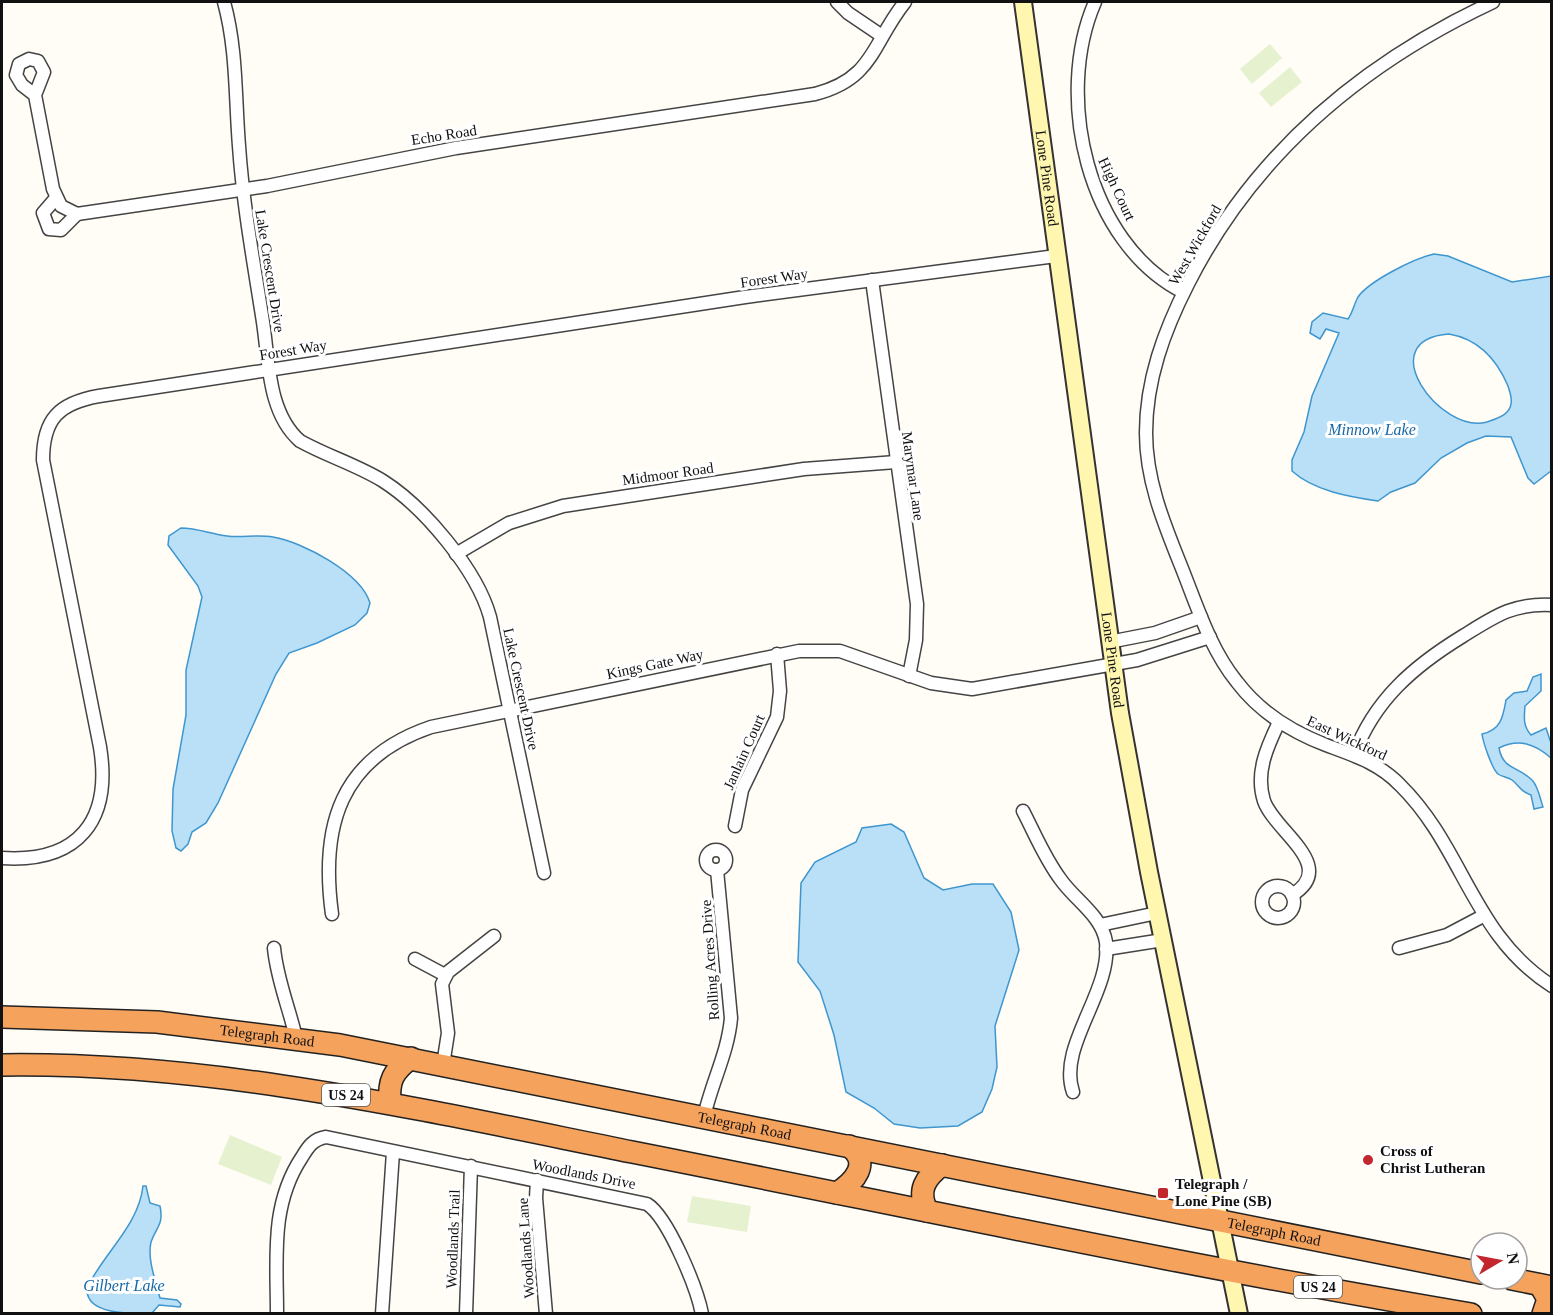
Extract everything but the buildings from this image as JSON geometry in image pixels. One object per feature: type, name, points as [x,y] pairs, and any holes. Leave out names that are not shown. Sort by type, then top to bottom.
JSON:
[{"type":"highway","name":"Telegraph Road","points":[[2,1017],[157,1022],[296,1038],[411,1058],[1469,1271]]},
{"type":"highway","points":[[390,1103],[390,1080],[396,1069],[411,1058]]},
{"type":"highway","name":"US 24","points":[[2,1065],[96,1067],[193,1074],[292,1086],[390,1103],[1230,1271],[1471,1314]]},
{"type":"highway","points":[[837,1193],[853,1181],[860,1170],[858,1155],[849,1146]]},
{"type":"highway","points":[[927,1211],[921,1199],[922,1188],[931,1174],[942,1165]]},
{"type":"highway","points":[[1529,1282],[1546,1286],[1548,1306],[1543,1314]]},
{"type":"street","name":"Lake Crescent Drive","points":[[224,2],[235,58],[243,189],[278,409],[291,433],[310,446],[386,483],[424,517],[456,554],[478,587],[487,606],[544,873]]},
{"type":"street","points":[[837,2],[854,18],[882,36]]},
{"type":"street","name":"Echo Road","points":[[77,214],[243,189],[456,148],[815,94],[844,84],[857,75],[905,2]]},
{"type":"street","name":"Lone Pine Road","points":[[1023,2],[1112,663],[1157,914],[1239,1314]]},
{"type":"street","name":"High Court","points":[[1095,2],[1082,43],[1078,78],[1079,120],[1085,157],[1100,195],[1122,236],[1151,269],[1184,292]]},
{"type":"street","name":"West Wickford","points":[[1201,617],[1154,495],[1147,445],[1147,412],[1155,363],[1184,292],[1211,241],[1240,198],[1299,131],[1369,72],[1430,35],[1493,2]]},
{"type":"street","points":[[35,95],[56,198],[66,210],[77,214],[61,230],[49,229],[43,213],[56,198]]},
{"type":"street","name":"Forest Way","points":[[2,858],[40,857],[56,852],[74,841],[92,821],[101,802],[104,784],[100,747],[45,472],[43,448],[49,425],[65,407],[89,397],[581,321],[1056,256]]},
{"type":"street","name":"Marymar Lane","points":[[872,280],[917,604],[916,640],[909,676]]},
{"type":"street","name":"Midmoor Road","points":[[456,554],[520,518],[563,506],[804,469],[896,462]]},
{"type":"street","points":[[1354,755],[1377,709],[1394,688],[1421,664],[1504,611],[1527,605],[1551,605]]},
{"type":"street","points":[[1109,642],[1139,637],[1201,617]]},
{"type":"street","name":"East Wickford","points":[[1201,617],[1222,662],[1238,684],[1279,722],[1323,744],[1354,755],[1387,773],[1413,798],[1437,831],[1483,916],[1513,954],[1551,986]]},
{"type":"street","points":[[1180,625],[1188,645]]},
{"type":"street","points":[[1112,663],[1160,655],[1210,637]]},
{"type":"street","name":"Kings Gate Way","points":[[332,914],[327,861],[330,836],[342,802],[362,772],[389,747],[411,734],[432,727],[777,654],[828,649],[854,654],[909,676],[944,686],[981,688],[1112,663]]},
{"type":"street","name":"Janlain Court","points":[[735,826],[742,790],[777,717],[780,691],[777,654]]},
{"type":"street","points":[[1279,722],[1264,754],[1261,779],[1269,812],[1284,833],[1305,852],[1308,861],[1306,879],[1292,895]]},
{"type":"street","points":[[1023,811],[1060,880],[1100,925],[1106,950],[1095,1000],[1073,1055],[1069,1072],[1073,1092]]},
{"type":"street","name":"Rolling Acres Drive","points":[[704,1117],[710,1090],[725,1048],[731,1018],[717,870]]},
{"type":"street","points":[[1100,925],[1157,914]]},
{"type":"street","points":[[1399,948],[1447,935],[1483,916]]},
{"type":"street","points":[[443,1065],[448,1033],[442,990],[445,975],[494,936]]},
{"type":"street","points":[[1106,950],[1163,940]]},
{"type":"street","points":[[274,948],[277,978],[288,1005],[296,1038]]},
{"type":"street","points":[[415,959],[445,975]]},
{"type":"street","name":"Woodlands Drive","points":[[277,1314],[281,1200],[288,1180],[308,1147],[319,1138],[326,1137],[639,1200],[653,1208],[660,1217],[691,1279],[702,1314]]},
{"type":"street","points":[[382,1314],[393,1152]]},
{"type":"street","name":"Woodlands Trail","points":[[466,1314],[471,1166]]},
{"type":"street","name":"Woodlands Lane","points":[[537,1180],[546,1314]]},
{"type":"green space","points":[[1270,44],[1282,58],[1252,84],[1240,69]]},
{"type":"green space","points":[[1290,67],[1302,82],[1271,107],[1259,93]]},
{"type":"green space","points":[[230,1135],[282,1157],[271,1185],[218,1164]]},
{"type":"green space","points":[[692,1196],[751,1206],[747,1232],[687,1222]]},
{"type":"water","name":"Minnow Lake","points":[[1434,254],[1448,256],[1512,282],[1551,276],[1551,471],[1534,484],[1528,478],[1511,437],[1486,436],[1467,443],[1441,458],[1415,483],[1391,492],[1378,501],[1344,495],[1311,484],[1292,471],[1292,460],[1304,432],[1312,396],[1339,333],[1326,329],[1320,339],[1310,333],[1312,322],[1323,313],[1348,319],[1358,297],[1372,284],[1393,271]],"holes":[[[1449,334],[1485,352],[1503,377],[1509,389],[1511,403],[1509,409],[1500,417],[1487,422],[1469,422],[1451,415],[1434,401],[1421,385],[1414,368],[1415,352],[1426,340]]]},
{"type":"water","points":[[181,528],[227,536],[273,537],[300,545],[343,570],[364,592],[370,603],[367,613],[355,625],[289,653],[276,674],[218,803],[206,823],[192,832],[188,844],[181,851],[176,848],[172,831],[173,789],[186,715],[186,670],[202,597],[198,586],[168,545],[169,536]]},
{"type":"water","points":[[1541,674],[1541,691],[1525,706],[1525,722],[1531,735],[1546,728],[1551,743],[1551,758],[1539,749],[1526,744],[1513,743],[1499,748],[1508,764],[1527,776],[1536,785],[1543,807],[1534,809],[1531,795],[1496,771],[1488,755],[1482,734],[1493,729],[1500,722],[1506,700],[1514,693],[1527,691],[1533,677]]},
{"type":"water","points":[[891,824],[904,832],[924,878],[943,890],[972,884],[993,884],[1011,912],[1019,950],[995,1026],[997,1067],[992,1089],[982,1112],[958,1126],[920,1128],[894,1124],[874,1108],[846,1092],[834,1035],[820,991],[798,962],[801,883],[815,862],[856,842],[862,828]]},
{"type":"water","name":"Gilbert Lake","points":[[143,1186],[146,1186],[150,1203],[160,1206],[161,1212],[160,1222],[150,1249],[152,1270],[160,1298],[177,1300],[181,1304],[180,1307],[159,1305],[152,1313],[111,1311],[93,1303],[88,1297],[87,1288],[135,1214]]},
{"type":"place","name":"Cross of Christ Lutheran","points":[[1368,1160]]},
{"type":"place","name":"Telegraph / Lone Pine (SB)","points":[[1163,1193]]}]
